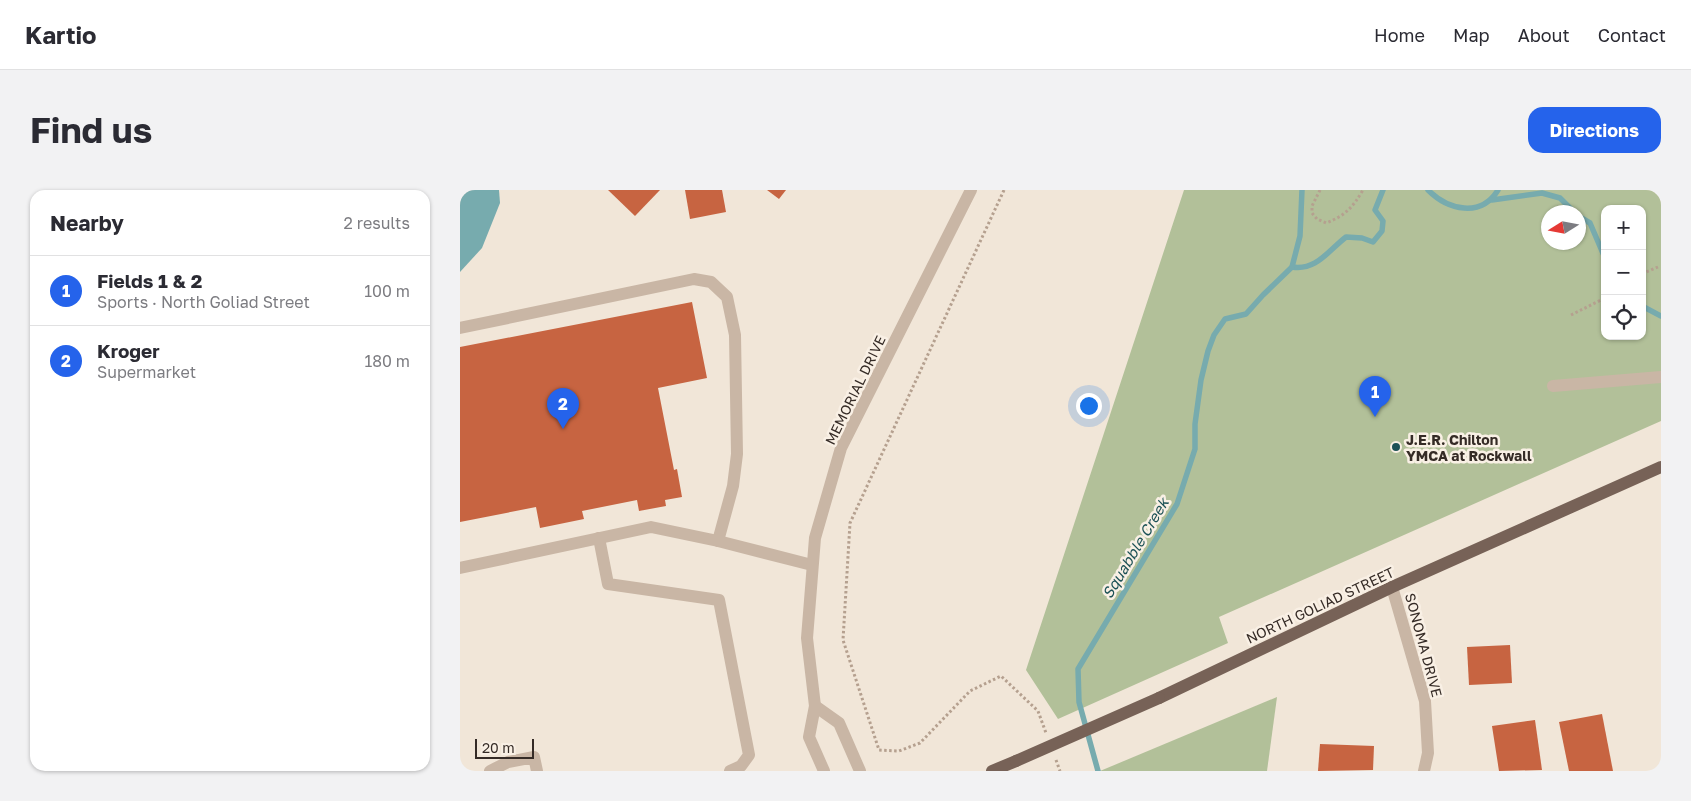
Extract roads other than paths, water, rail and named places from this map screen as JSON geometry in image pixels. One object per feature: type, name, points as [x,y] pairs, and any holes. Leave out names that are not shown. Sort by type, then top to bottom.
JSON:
[{"type":"main road","name":"NORTH GOLIAD STREET","points":[[992,771],[1159,698],[1392,587],[1661,467]]},
{"type":"street","name":"MEMORIAL DRIVE","points":[[824,771],[809,736],[816,706],[807,638],[814,538],[842,448],[970,190]]},
{"type":"street","points":[[460,328],[694,279],[711,282],[727,297],[735,335],[737,454],[733,486],[718,541]]},
{"type":"street","points":[[1554,386],[1661,377]]},
{"type":"street","points":[[460,568],[651,527],[718,541],[812,566]]},
{"type":"street","points":[[599,538],[608,584],[719,600],[748,755],[741,766],[730,771]]},
{"type":"street","name":"SONOMA DRIVE","points":[[1392,587],[1425,701],[1428,753],[1424,771]]},
{"type":"street","points":[[816,706],[838,723],[860,771]]},
{"type":"street","points":[[490,771],[508,762],[534,757],[537,771]]},
{"type":"water","points":[[460,190],[499,190],[500,203],[482,248],[460,272]]},
{"type":"waterway","name":"Squabble Creek","points":[[1098,771],[1079,702],[1078,669],[1177,504],[1195,449],[1195,424],[1201,380],[1214,335],[1225,319],[1246,314],[1292,267],[1300,236],[1302,190]]},
{"type":"waterway","points":[[1292,267],[1308,266],[1315,263],[1346,237],[1362,238],[1373,242],[1382,231],[1383,221],[1375,210],[1383,190]]},
{"type":"waterway","points":[[1428,190],[1445,202],[1464,208],[1474,208],[1483,205],[1498,190]]},
{"type":"waterway","points":[[1492,200],[1542,193],[1560,198],[1567,205]]},
{"type":"waterway","points":[[1586,221],[1590,223],[1602,250]]},
{"type":"waterway","points":[[1646,308],[1661,316]]},
{"type":"place","name":"Fields 1 & 2","points":[[1375,417]]},
{"type":"place","name":"Kroger","points":[[563,429]]},
{"type":"place","name":"J.E.R. Chilton YMCA at Rockwall","points":[[1396,447]]}]
